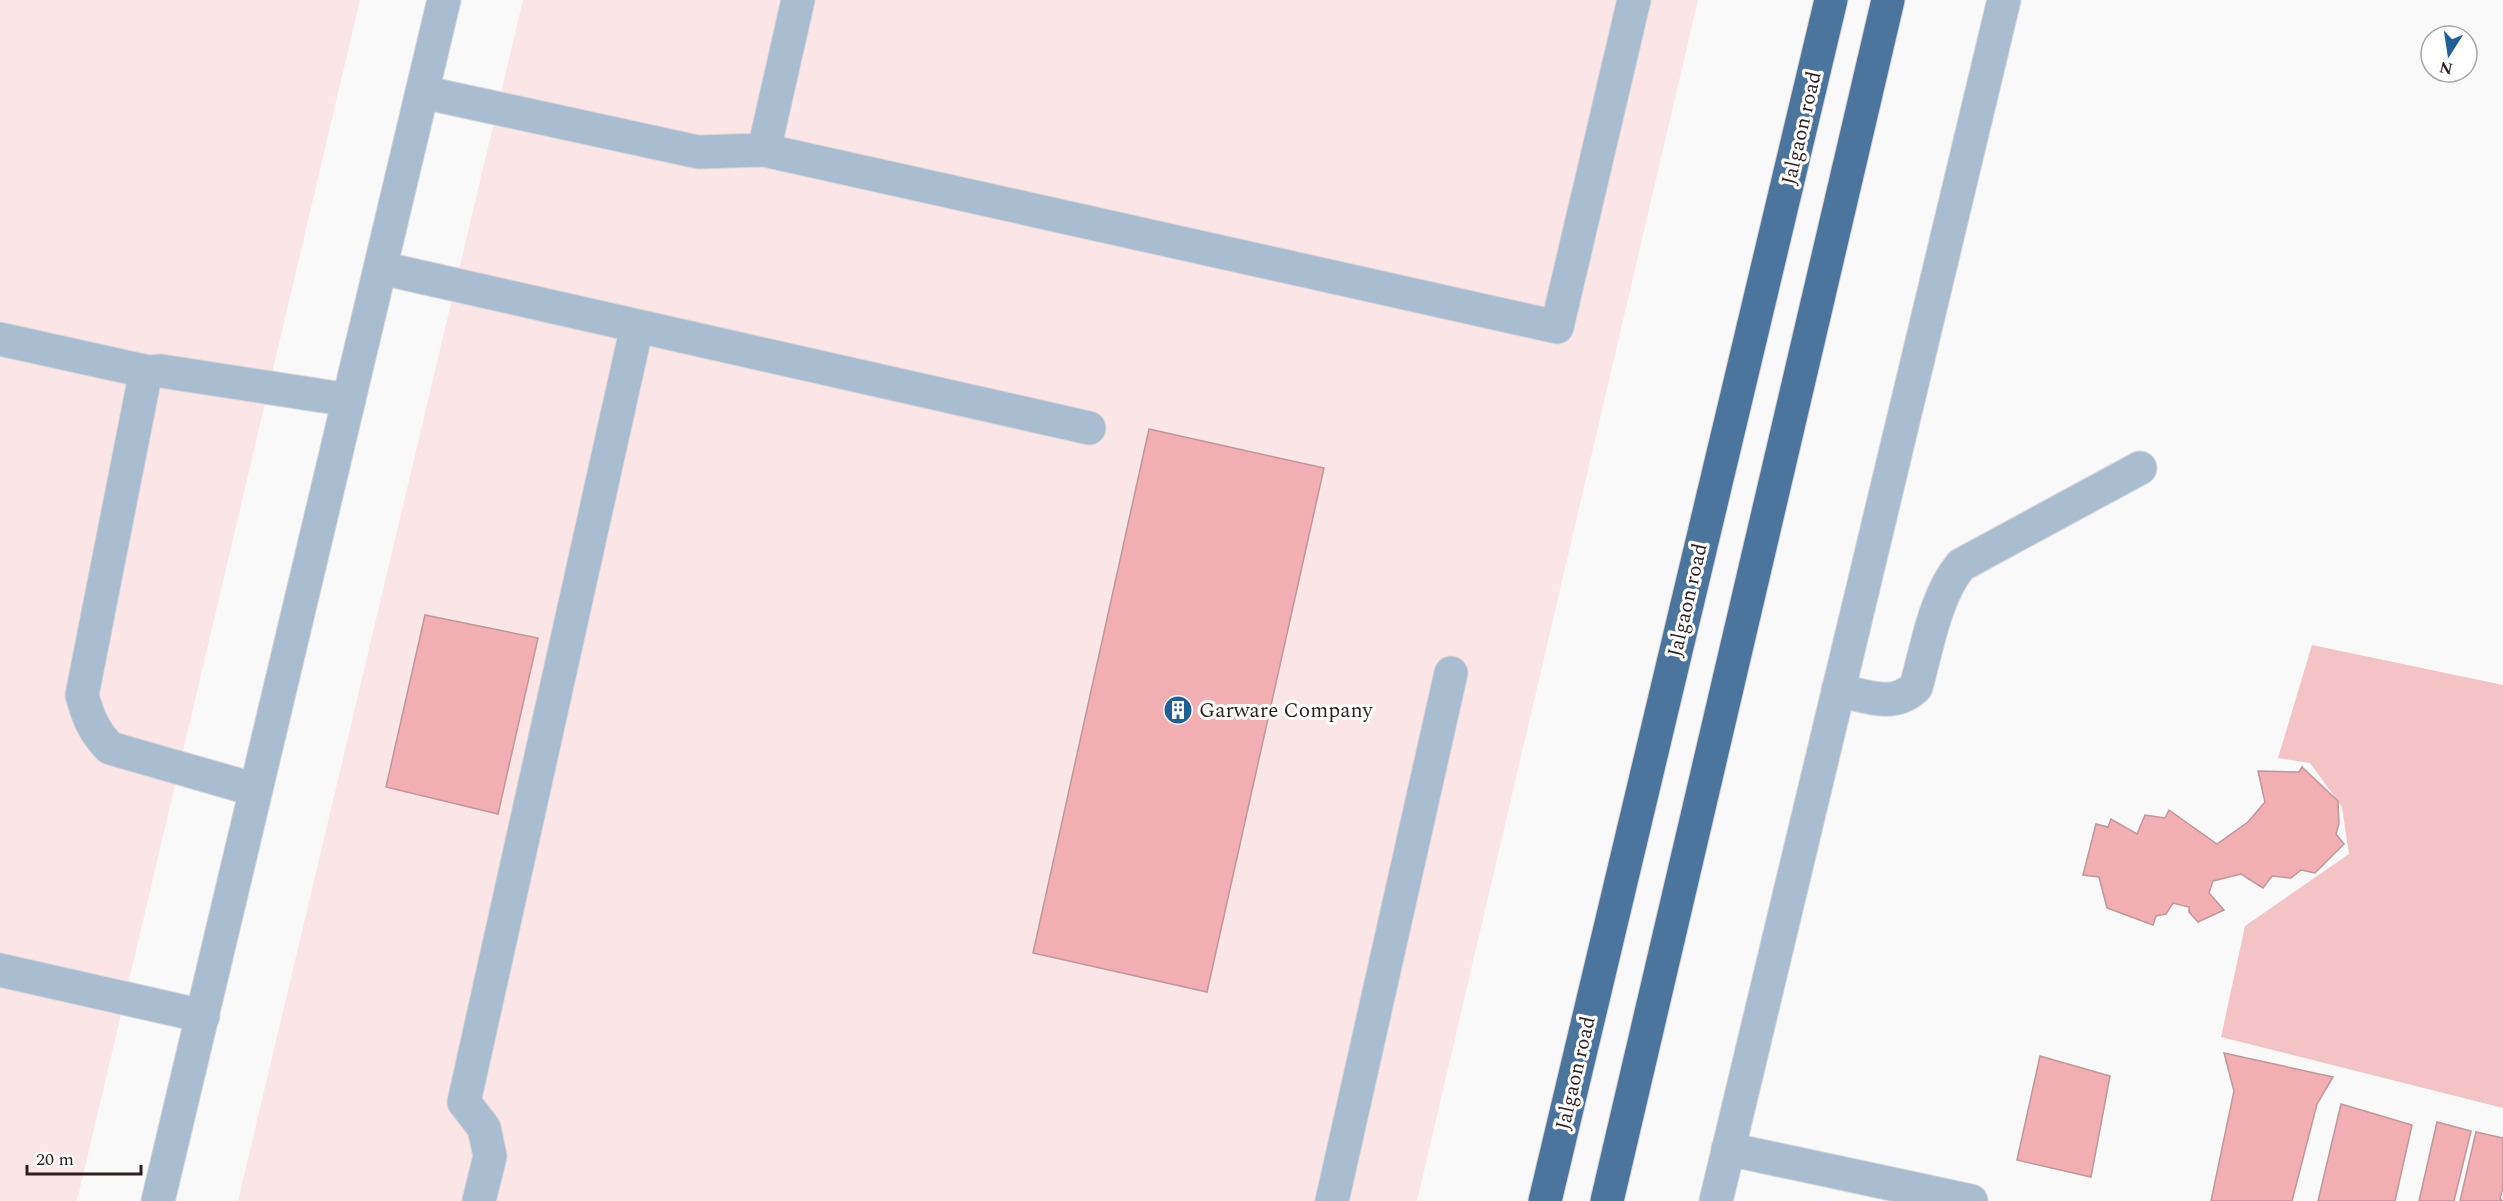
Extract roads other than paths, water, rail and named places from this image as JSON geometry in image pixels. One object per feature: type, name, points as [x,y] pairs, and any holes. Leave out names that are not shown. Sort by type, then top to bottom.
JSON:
[{"type":"highway","name":"Jalgaon road","points":[[1545,1201],[1831,0]]},
{"type":"highway","points":[[1607,1201],[1888,0]]},
{"type":"street","points":[[158,1201],[444,0]]},
{"type":"street","points":[[764,150],[798,0]]},
{"type":"street","points":[[422,92],[698,152],[764,150],[1557,327],[1634,0]]},
{"type":"street","points":[[1716,1201],[2004,0]]},
{"type":"street","points":[[381,268],[1089,428]]},
{"type":"street","points":[[479,1201],[490,1156],[484,1128],[464,1102],[637,326]]},
{"type":"street","points":[[0,339],[148,372],[161,370],[349,400]]},
{"type":"street","points":[[148,372],[144,381],[82,695],[87,717],[98,735],[110,748],[256,790]]},
{"type":"street","points":[[1838,690],[1894,701],[1907,696],[1916,687],[1943,592],[1961,565],[2140,468]]},
{"type":"street","points":[[1332,1201],[1451,673]]},
{"type":"street","points":[[0,970],[203,1016]]},
{"type":"street","points":[[1728,1149],[1954,1199]]},
{"type":"place","name":"Garware Company","points":[[1178,710]]}]
